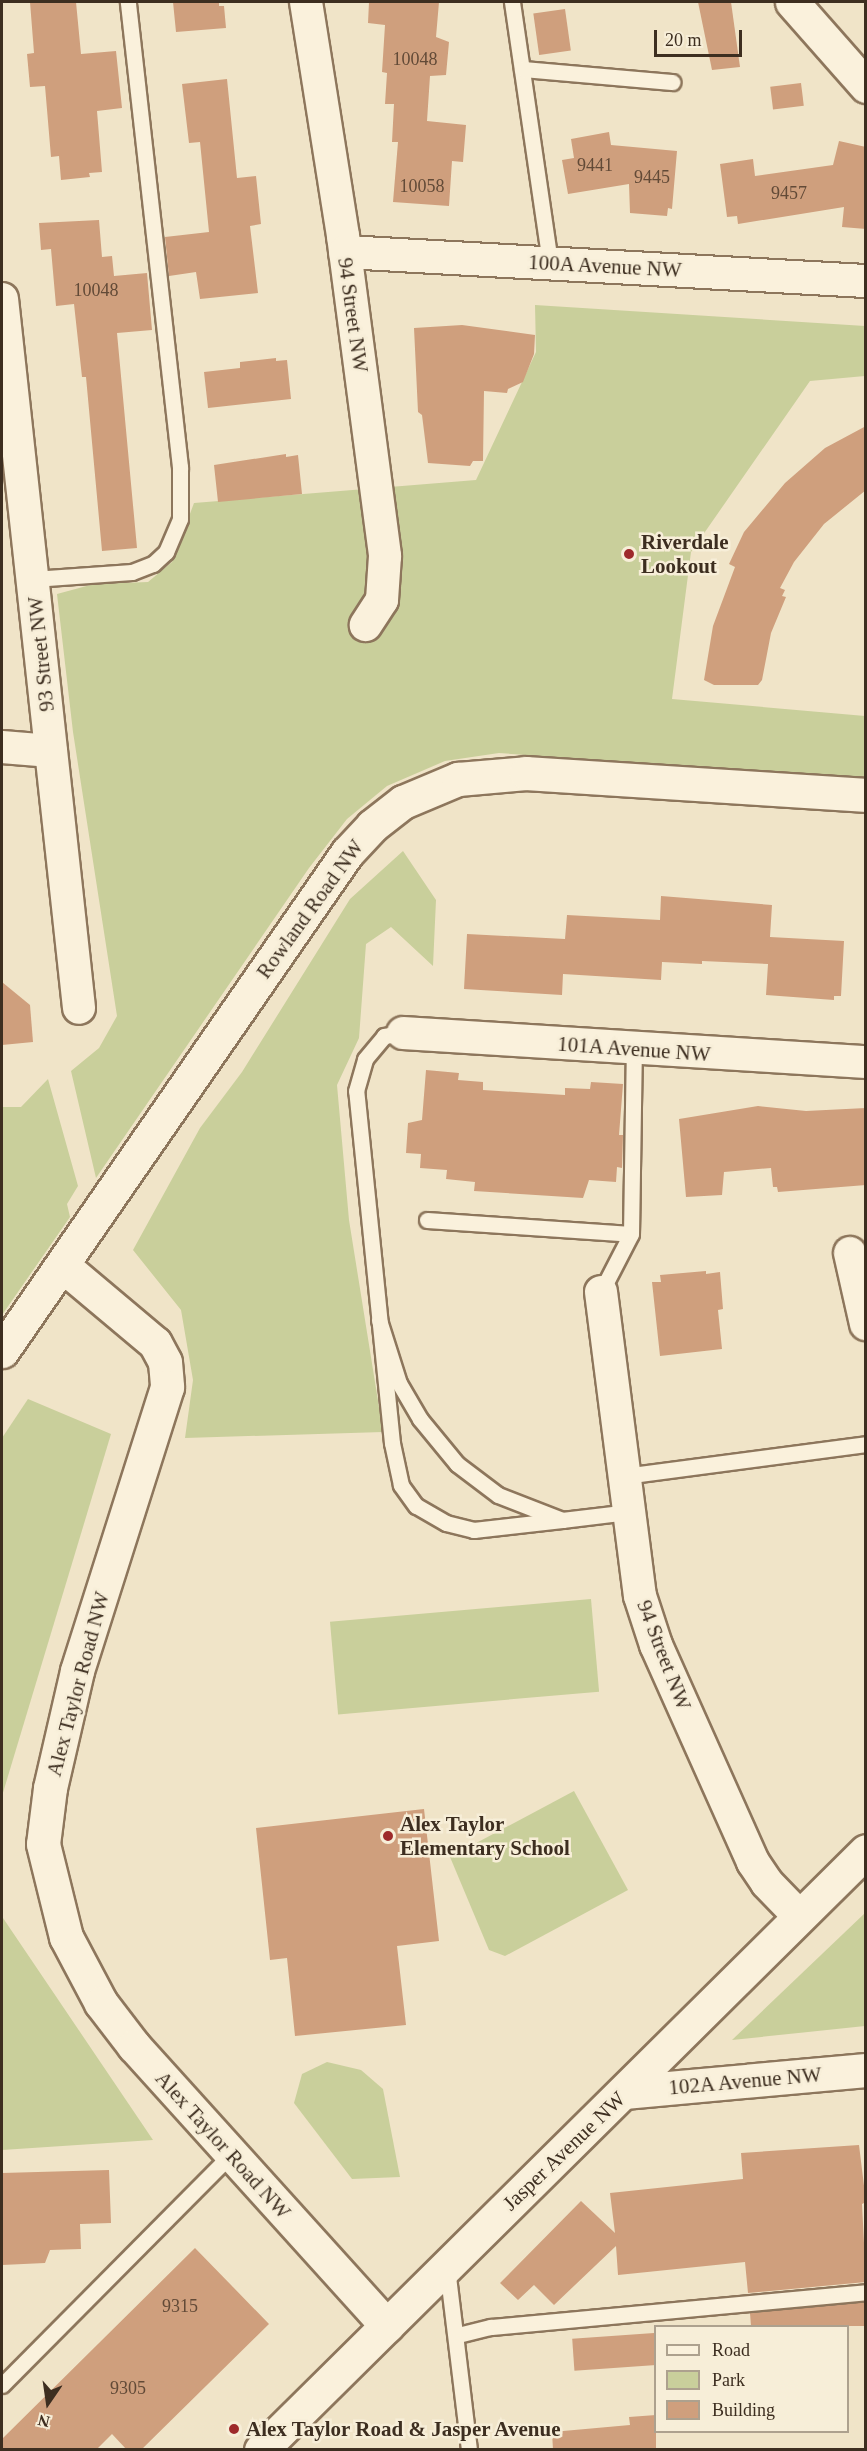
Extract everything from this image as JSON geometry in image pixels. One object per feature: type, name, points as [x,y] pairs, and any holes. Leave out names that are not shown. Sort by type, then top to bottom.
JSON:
[{"type":"main road","points":[[792,2],[866,86]]},
{"type":"main road","name":"Rowland Road NW","points":[[2,1351],[347,853],[372,826],[403,802],[458,779],[526,773],[866,795]]},
{"type":"main road","name":"Alex Taylor Road NW","points":[[62,1265],[155,1343],[165,1362],[167,1387],[60,1738],[44,1844],[50,1884],[66,1937],[100,2003],[231,2154],[387,2326]]},
{"type":"main road","name":"Jasper Avenue NW","points":[[261,2450],[866,1851]]},
{"type":"main road","name":"102A Avenue NW","points":[[624,2092],[866,2070]]},
{"type":"street","name":"94 Street NW","points":[[306,2],[345,252],[385,556],[382,600],[366,625]]},
{"type":"street","name":"100A Avenue NW","points":[[345,252],[866,281]]},
{"type":"street","name":"93 Street NW","points":[[2,299],[79,1008]]},
{"type":"street","points":[[2,747],[51,751]]},
{"type":"street","name":"101A Avenue NW","points":[[403,1033],[866,1062]]},
{"type":"street","points":[[850,1253],[866,1324]]},
{"type":"street","name":"94 Street NW","points":[[601,1292],[640,1596],[656,1645],[753,1862],[767,1883],[800,1917]]},
{"type":"lane","points":[[33,579],[132,572],[153,564],[166,552],[180,519],[180,467],[128,2]]},
{"type":"lane","points":[[512,2],[550,262]]},
{"type":"lane","points":[[522,69],[672,82]]},
{"type":"lane","points":[[403,1033],[384,1036],[365,1059],[356,1091],[392,1443],[401,1485],[416,1506],[446,1523],[474,1530],[628,1512]]},
{"type":"lane","points":[[601,1292],[631,1234],[634,1049]]},
{"type":"lane","points":[[427,1220],[631,1234]]},
{"type":"lane","points":[[379,1320],[399,1383],[420,1419],[457,1464],[498,1495],[562,1520]]},
{"type":"lane","points":[[624,1476],[866,1444]]},
{"type":"lane","points":[[2,2385],[231,2154]]},
{"type":"lane","points":[[446,2266],[458,2335],[469,2450]]},
{"type":"lane","points":[[458,2335],[491,2327],[866,2292]]},
{"type":"green space","points":[[535,305],[865,326],[865,376],[810,381],[691,552],[672,699],[865,716],[865,779],[499,753],[445,761],[387,786],[347,819],[309,868],[96,1178],[71,1071],[99,1048],[117,1016],[73,732],[57,594],[94,584],[148,582],[172,562],[194,503],[476,480],[536,352]]},
{"type":"green space","points":[[403,851],[436,900],[433,966],[391,927],[366,944],[359,1038],[337,1085],[349,1220],[383,1432],[185,1438],[193,1380],[181,1310],[133,1250],[200,1128],[242,1072],[350,899]]},
{"type":"green space","points":[[48,1079],[78,1186],[67,1204],[70,1217],[2,1315],[2,1107],[21,1107]]},
{"type":"green space","points":[[28,1399],[111,1434],[2,1796],[2,1438]]},
{"type":"green space","points":[[591,1599],[599,1692],[338,1714],[330,1622]]},
{"type":"green space","points":[[574,1791],[628,1890],[505,1956],[489,1950],[450,1857]]},
{"type":"green space","points":[[2,1891],[3,1918],[153,2140],[2,2150]]},
{"type":"green space","points":[[865,1913],[865,2026],[732,2040]]},
{"type":"green space","points":[[327,2062],[361,2070],[383,2089],[400,2177],[352,2179],[294,2103],[302,2074]]},
{"type":"building","points":[[30,2],[76,2],[81,54],[116,51],[122,108],[97,111],[102,172],[89,173],[90,177],[61,180],[59,156],[51,157],[45,86],[30,87],[27,54],[34,53]]},
{"type":"building","points":[[173,2],[219,2],[219,6],[224,6],[226,28],[176,32]]},
{"type":"building","points":[[369,2],[439,2],[436,37],[449,42],[446,75],[430,76],[427,121],[466,125],[463,162],[452,161],[449,206],[393,202],[398,142],[392,142],[394,104],[385,104],[387,73],[382,72],[385,25],[368,23]]},
{"type":"building","points":[[698,2],[731,2],[740,67],[712,70]]},
{"type":"building","points":[[565,9],[571,51],[539,55],[533,13]]},
{"type":"building","points":[[227,79],[237,178],[256,176],[261,224],[250,226],[258,293],[200,299],[196,272],[169,276],[165,237],[209,232],[200,142],[189,143],[182,84]]},
{"type":"building","points":[[801,83],[804,106],[773,110],[770,87]]},
{"type":"building","points":[[609,132],[611,145],[677,151],[672,209],[668,208],[667,216],[630,213],[629,184],[568,194],[562,160],[574,158],[571,139]]},
{"type":"building","points":[[839,141],[866,147],[866,229],[842,227],[844,207],[738,224],[737,216],[727,217],[720,164],[753,159],[755,176],[833,165]]},
{"type":"building","points":[[99,220],[102,257],[112,256],[114,276],[147,273],[152,330],[117,333],[137,548],[102,551],[86,377],[82,377],[74,304],[56,306],[51,249],[41,250],[39,223]]},
{"type":"building","points":[[462,325],[535,335],[534,354],[523,382],[508,389],[507,393],[484,391],[483,461],[473,461],[470,466],[428,463],[422,415],[418,412],[414,328]]},
{"type":"building","points":[[276,358],[276,361],[287,360],[291,399],[208,408],[204,372],[240,368],[240,362]]},
{"type":"building","points":[[866,426],[866,490],[824,524],[794,562],[780,588],[785,590],[782,596],[786,597],[771,633],[762,680],[758,685],[714,685],[704,680],[713,626],[735,567],[729,564],[744,532],[785,483],[825,448]]},
{"type":"building","points":[[286,454],[286,457],[298,455],[302,494],[218,502],[214,465]]},
{"type":"building","points":[[661,896],[772,905],[770,937],[844,941],[841,996],[834,996],[834,1000],[766,995],[768,964],[702,961],[702,964],[662,962],[661,980],[563,974],[562,995],[464,989],[467,934],[565,939],[567,915],[660,920]]},
{"type":"building","points":[[2,982],[30,1005],[33,1042],[2,1045]]},
{"type":"building","points":[[426,1070],[459,1073],[458,1080],[483,1082],[483,1090],[565,1095],[565,1088],[590,1089],[591,1082],[623,1084],[619,1135],[623,1135],[622,1168],[617,1167],[616,1182],[589,1180],[583,1198],[474,1191],[475,1182],[446,1179],[447,1170],[420,1168],[421,1154],[406,1153],[408,1123],[422,1120]]},
{"type":"building","points":[[758,1106],[806,1111],[866,1108],[866,1185],[778,1192],[777,1187],[773,1187],[771,1168],[724,1172],[722,1195],[686,1197],[679,1119]]},
{"type":"building","points":[[706,1271],[706,1274],[720,1272],[723,1309],[718,1310],[722,1349],[660,1356],[652,1282],[661,1282],[660,1275]]},
{"type":"building","points":[[424,1809],[439,1941],[397,1946],[406,2025],[295,2036],[287,1958],[270,1960],[256,1828]]},
{"type":"building","points":[[859,2145],[866,2202],[862,2204],[866,2282],[748,2293],[745,2262],[618,2275],[616,2246],[554,2305],[534,2285],[518,2300],[500,2283],[581,2201],[615,2233],[610,2193],[743,2179],[741,2153]]},
{"type":"building","points":[[109,2170],[111,2223],[80,2224],[81,2249],[50,2250],[45,2263],[2,2265],[2,2173]]},
{"type":"building","points":[[195,2248],[269,2324],[141,2450],[127,2450],[112,2434],[96,2450],[2,2450],[2,2439]]},
{"type":"building","points":[[866,2302],[866,2326],[751,2325],[750,2313]]},
{"type":"building","points":[[654,2333],[654,2365],[574,2371],[572,2339]]},
{"type":"building","points":[[654,2415],[656,2450],[553,2450],[552,2432],[630,2425],[629,2417]]},
{"type":"place","name":"Riverdale Lookout","points":[[629,554]]},
{"type":"place","name":"Alex Taylor Elementary School","points":[[388,1836]]},
{"type":"place","name":"Alex Taylor Road & Jasper Avenue","points":[[234,2429]]}]
